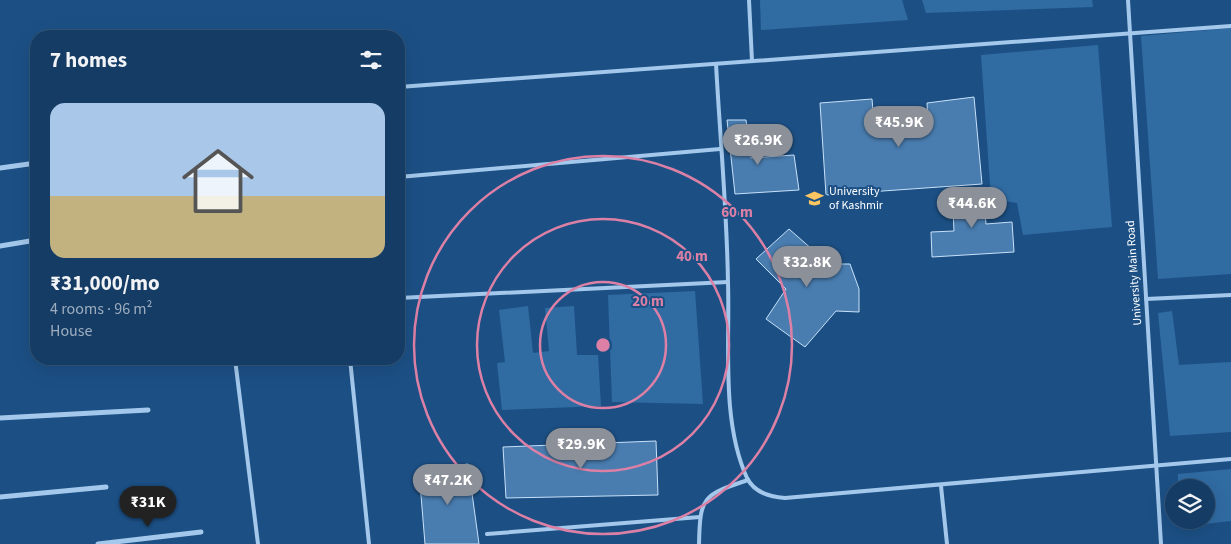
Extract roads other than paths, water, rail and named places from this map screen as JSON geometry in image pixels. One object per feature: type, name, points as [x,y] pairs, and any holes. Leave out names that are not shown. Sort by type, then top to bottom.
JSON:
[{"type":"street","points":[[0,168],[30,164]]},
{"type":"street","points":[[0,246],[30,241]]},
{"type":"street","points":[[0,418],[148,410]]},
{"type":"street","points":[[0,497],[106,487]]},
{"type":"street","points":[[98,544],[200,532]]},
{"type":"lane","points":[[749,0],[752,60]]},
{"type":"lane","name":"University Main Road","points":[[1128,0],[1128,33],[1161,544]]},
{"type":"lane","points":[[405,87],[1231,26]]},
{"type":"lane","points":[[716,64],[728,282],[728,362],[731,406],[739,455],[748,480],[758,491],[772,497],[785,498],[941,486],[1231,459]]},
{"type":"lane","points":[[405,176],[720,149]]},
{"type":"lane","points":[[405,298],[728,282]]},
{"type":"lane","points":[[1146,299],[1231,295]]},
{"type":"lane","points":[[236,365],[258,544]]},
{"type":"lane","points":[[351,365],[369,544]]},
{"type":"lane","points":[[699,544],[700,517],[708,496],[720,489],[748,480]]},
{"type":"lane","points":[[941,486],[947,544]]},
{"type":"lane","points":[[487,534],[700,517]]},
{"type":"place","name":"University of Kashmir","points":[[815,198]]}]
